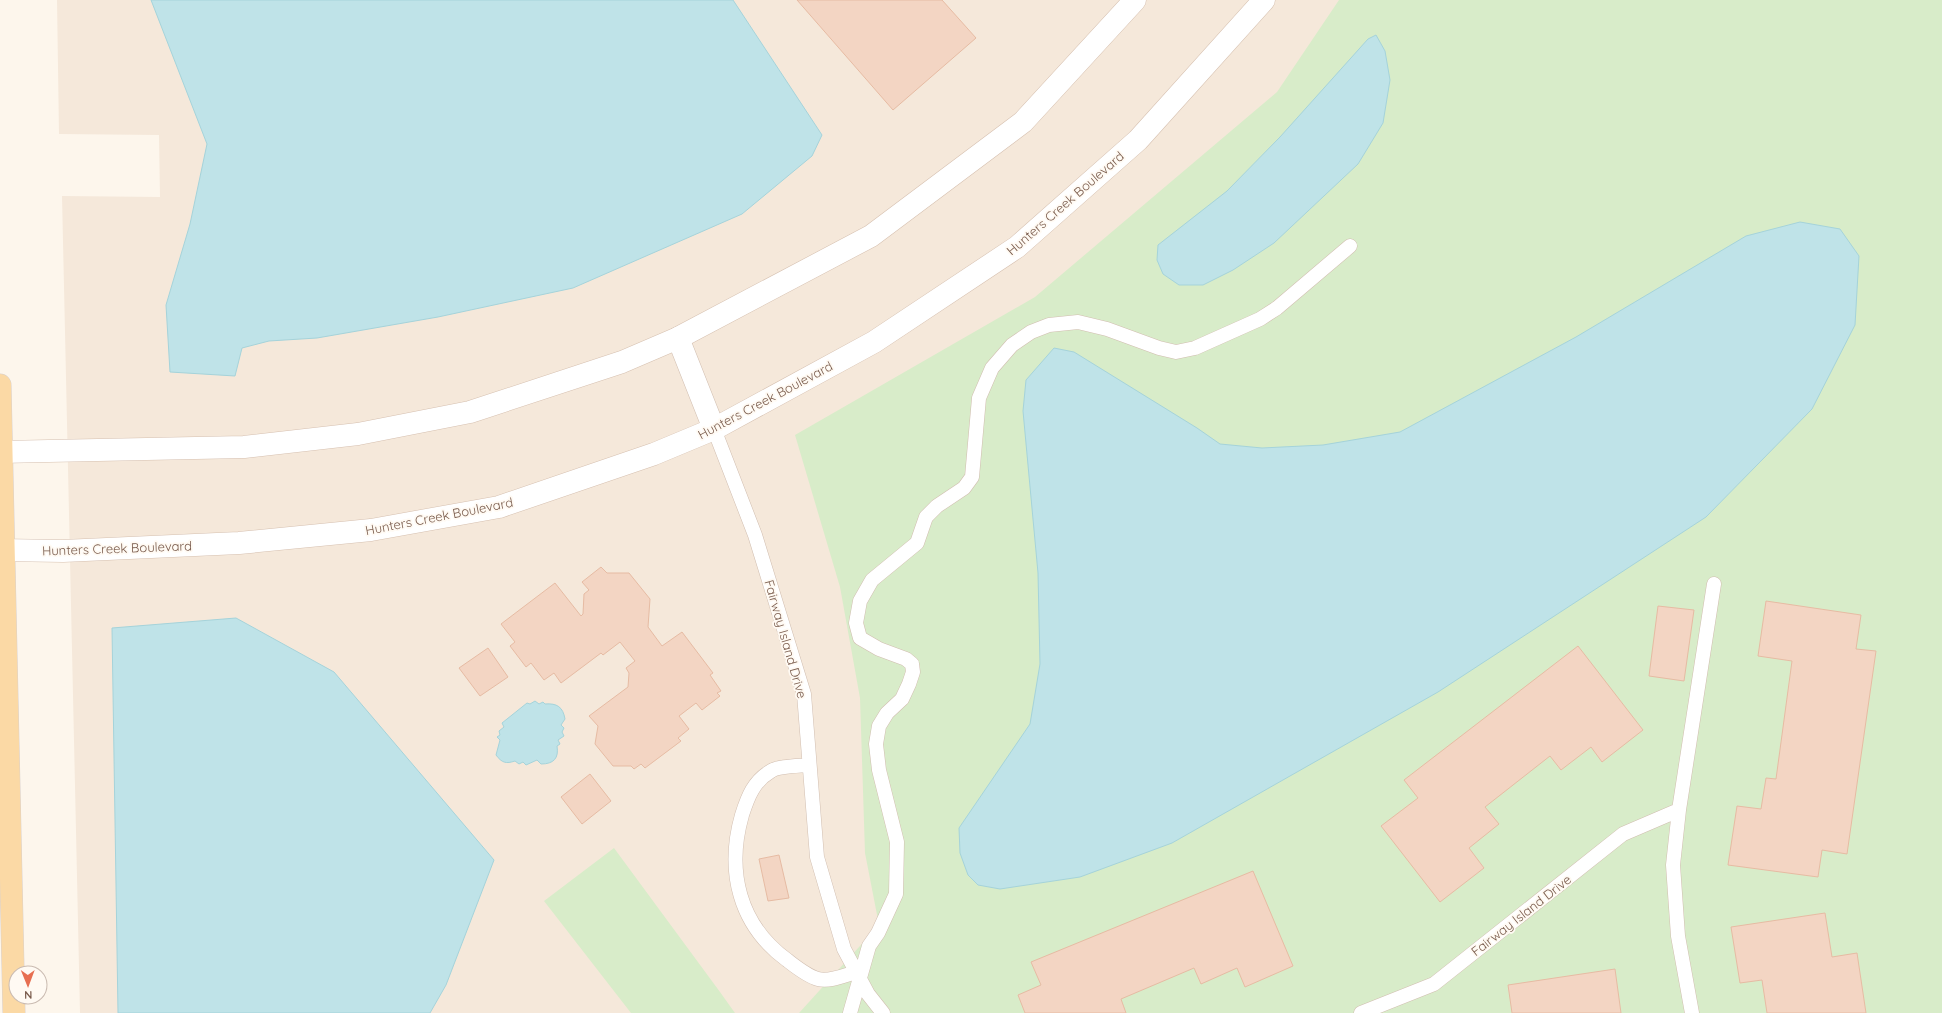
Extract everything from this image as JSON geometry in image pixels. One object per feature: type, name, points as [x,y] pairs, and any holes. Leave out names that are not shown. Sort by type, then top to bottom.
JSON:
[{"type":"main road","points":[[0,385],[2,550],[14,1013]]},
{"type":"street","points":[[1,452],[244,447],[358,434],[470,412],[622,362],[678,338],[871,236],[1023,122],[1135,0]]},
{"type":"street","name":"Hunters Creek Boulevard","points":[[2,550],[63,551],[239,543],[371,530],[499,507],[640,460],[714,429],[874,342],[1017,247],[1138,140],[1264,0]]},
{"type":"street","name":"Fairway Island Drive","points":[[678,338],[714,429]]},
{"type":"lane","points":[[850,1013],[858,975],[869,946],[878,933],[896,894],[898,876],[897,842],[879,770],[876,744],[879,726],[887,713],[902,699],[913,672],[912,664],[906,659],[879,649],[860,638],[856,623],[860,600],[872,580],[916,543],[926,517],[937,506],[964,488],[972,477],[979,398],[992,368],[1012,345],[1031,332],[1049,325],[1078,322],[1107,329],[1159,348],[1176,352],[1195,348],[1260,319],[1277,308],[1350,246]]},
{"type":"lane","name":"Fairway Island Drive","points":[[714,429],[755,535],[804,694],[816,857],[844,949],[868,994],[883,1013]]},
{"type":"lane","points":[[1692,1013],[1678,936],[1674,873],[1678,810],[1714,584]]},
{"type":"lane","points":[[809,764],[772,769],[757,780],[747,799],[739,826],[734,857],[737,881],[745,910],[752,923],[760,935],[780,956],[801,971],[818,979],[832,979],[858,975]]},
{"type":"lane","name":"Fairway Island Drive","points":[[1361,1013],[1434,984],[1623,834],[1678,810]]},
{"type":"shaded area","points":[[57,0],[1942,0],[1942,1013],[80,1013],[62,196],[160,197],[159,135],[59,134]]},
{"type":"green space","points":[[1339,0],[1942,0],[1942,1013],[799,1013],[879,925],[865,853],[860,698],[840,587],[795,435],[1035,297],[1277,92]]},
{"type":"green space","points":[[614,848],[735,1013],[631,1013],[544,901]]},
{"type":"water","points":[[151,0],[733,0],[822,135],[812,156],[742,214],[573,288],[438,317],[317,338],[269,341],[242,348],[235,376],[170,372],[166,305],[190,224],[207,144]]},
{"type":"water","points":[[1376,35],[1385,51],[1390,80],[1383,123],[1358,164],[1274,243],[1233,270],[1203,285],[1179,285],[1163,274],[1157,260],[1158,245],[1227,191],[1280,137],[1368,39]]},
{"type":"water","points":[[1800,222],[1840,229],[1859,256],[1855,325],[1812,409],[1706,517],[1438,692],[1172,843],[1080,877],[1000,889],[978,885],[968,875],[960,853],[959,828],[1030,724],[1040,664],[1038,573],[1023,411],[1026,380],[1054,348],[1074,352],[1197,428],[1220,444],[1262,448],[1323,445],[1400,432],[1576,337],[1746,236]]},
{"type":"water","points":[[236,618],[334,672],[494,860],[446,985],[430,1013],[118,1013],[112,628]]},
{"type":"water","points":[[535,701],[539,704],[543,702],[545,704],[556,705],[563,711],[565,719],[561,725],[564,728],[562,732],[564,736],[558,740],[560,744],[557,746],[555,760],[546,764],[541,764],[537,760],[526,765],[523,762],[519,764],[515,761],[507,763],[500,760],[496,755],[500,740],[497,737],[500,735],[499,731],[504,727],[502,723],[527,703],[530,704]]},
{"type":"building","points":[[797,0],[942,0],[976,38],[893,110]]},
{"type":"building","points":[[601,567],[607,573],[629,573],[650,599],[648,627],[662,646],[682,632],[713,673],[710,675],[721,691],[717,693],[720,696],[702,710],[696,703],[679,716],[689,729],[678,738],[681,741],[645,768],[641,764],[634,769],[631,766],[613,766],[595,744],[598,726],[589,716],[628,687],[629,673],[626,668],[635,661],[620,642],[603,655],[601,653],[561,683],[554,673],[544,680],[531,663],[526,667],[510,646],[515,642],[501,624],[555,583],[581,616],[583,614],[584,594],[589,590],[582,582]]},
{"type":"building","points":[[1766,601],[1861,615],[1856,649],[1876,651],[1847,854],[1822,850],[1818,877],[1728,865],[1737,806],[1761,809],[1766,778],[1776,779],[1792,661],[1758,656]]},
{"type":"building","points":[[1658,606],[1694,610],[1684,681],[1649,676]]},
{"type":"building","points":[[1578,646],[1643,730],[1602,762],[1591,747],[1561,770],[1550,756],[1485,807],[1499,824],[1469,848],[1484,868],[1440,902],[1381,826],[1418,798],[1404,780]]},
{"type":"building","points":[[488,648],[508,677],[480,696],[459,668]]},
{"type":"building","points":[[590,774],[611,801],[582,824],[561,797]]},
{"type":"building","points":[[779,855],[789,898],[768,901],[759,859]]},
{"type":"building","points":[[1253,871],[1293,966],[1245,987],[1237,968],[1201,984],[1194,968],[1121,999],[1126,1013],[1025,1013],[1018,995],[1041,985],[1031,962]]},
{"type":"building","points":[[1825,913],[1832,957],[1857,953],[1866,1013],[1767,1013],[1762,980],[1740,983],[1731,927]]},
{"type":"building","points":[[1615,969],[1621,1013],[1512,1013],[1508,985]]}]
